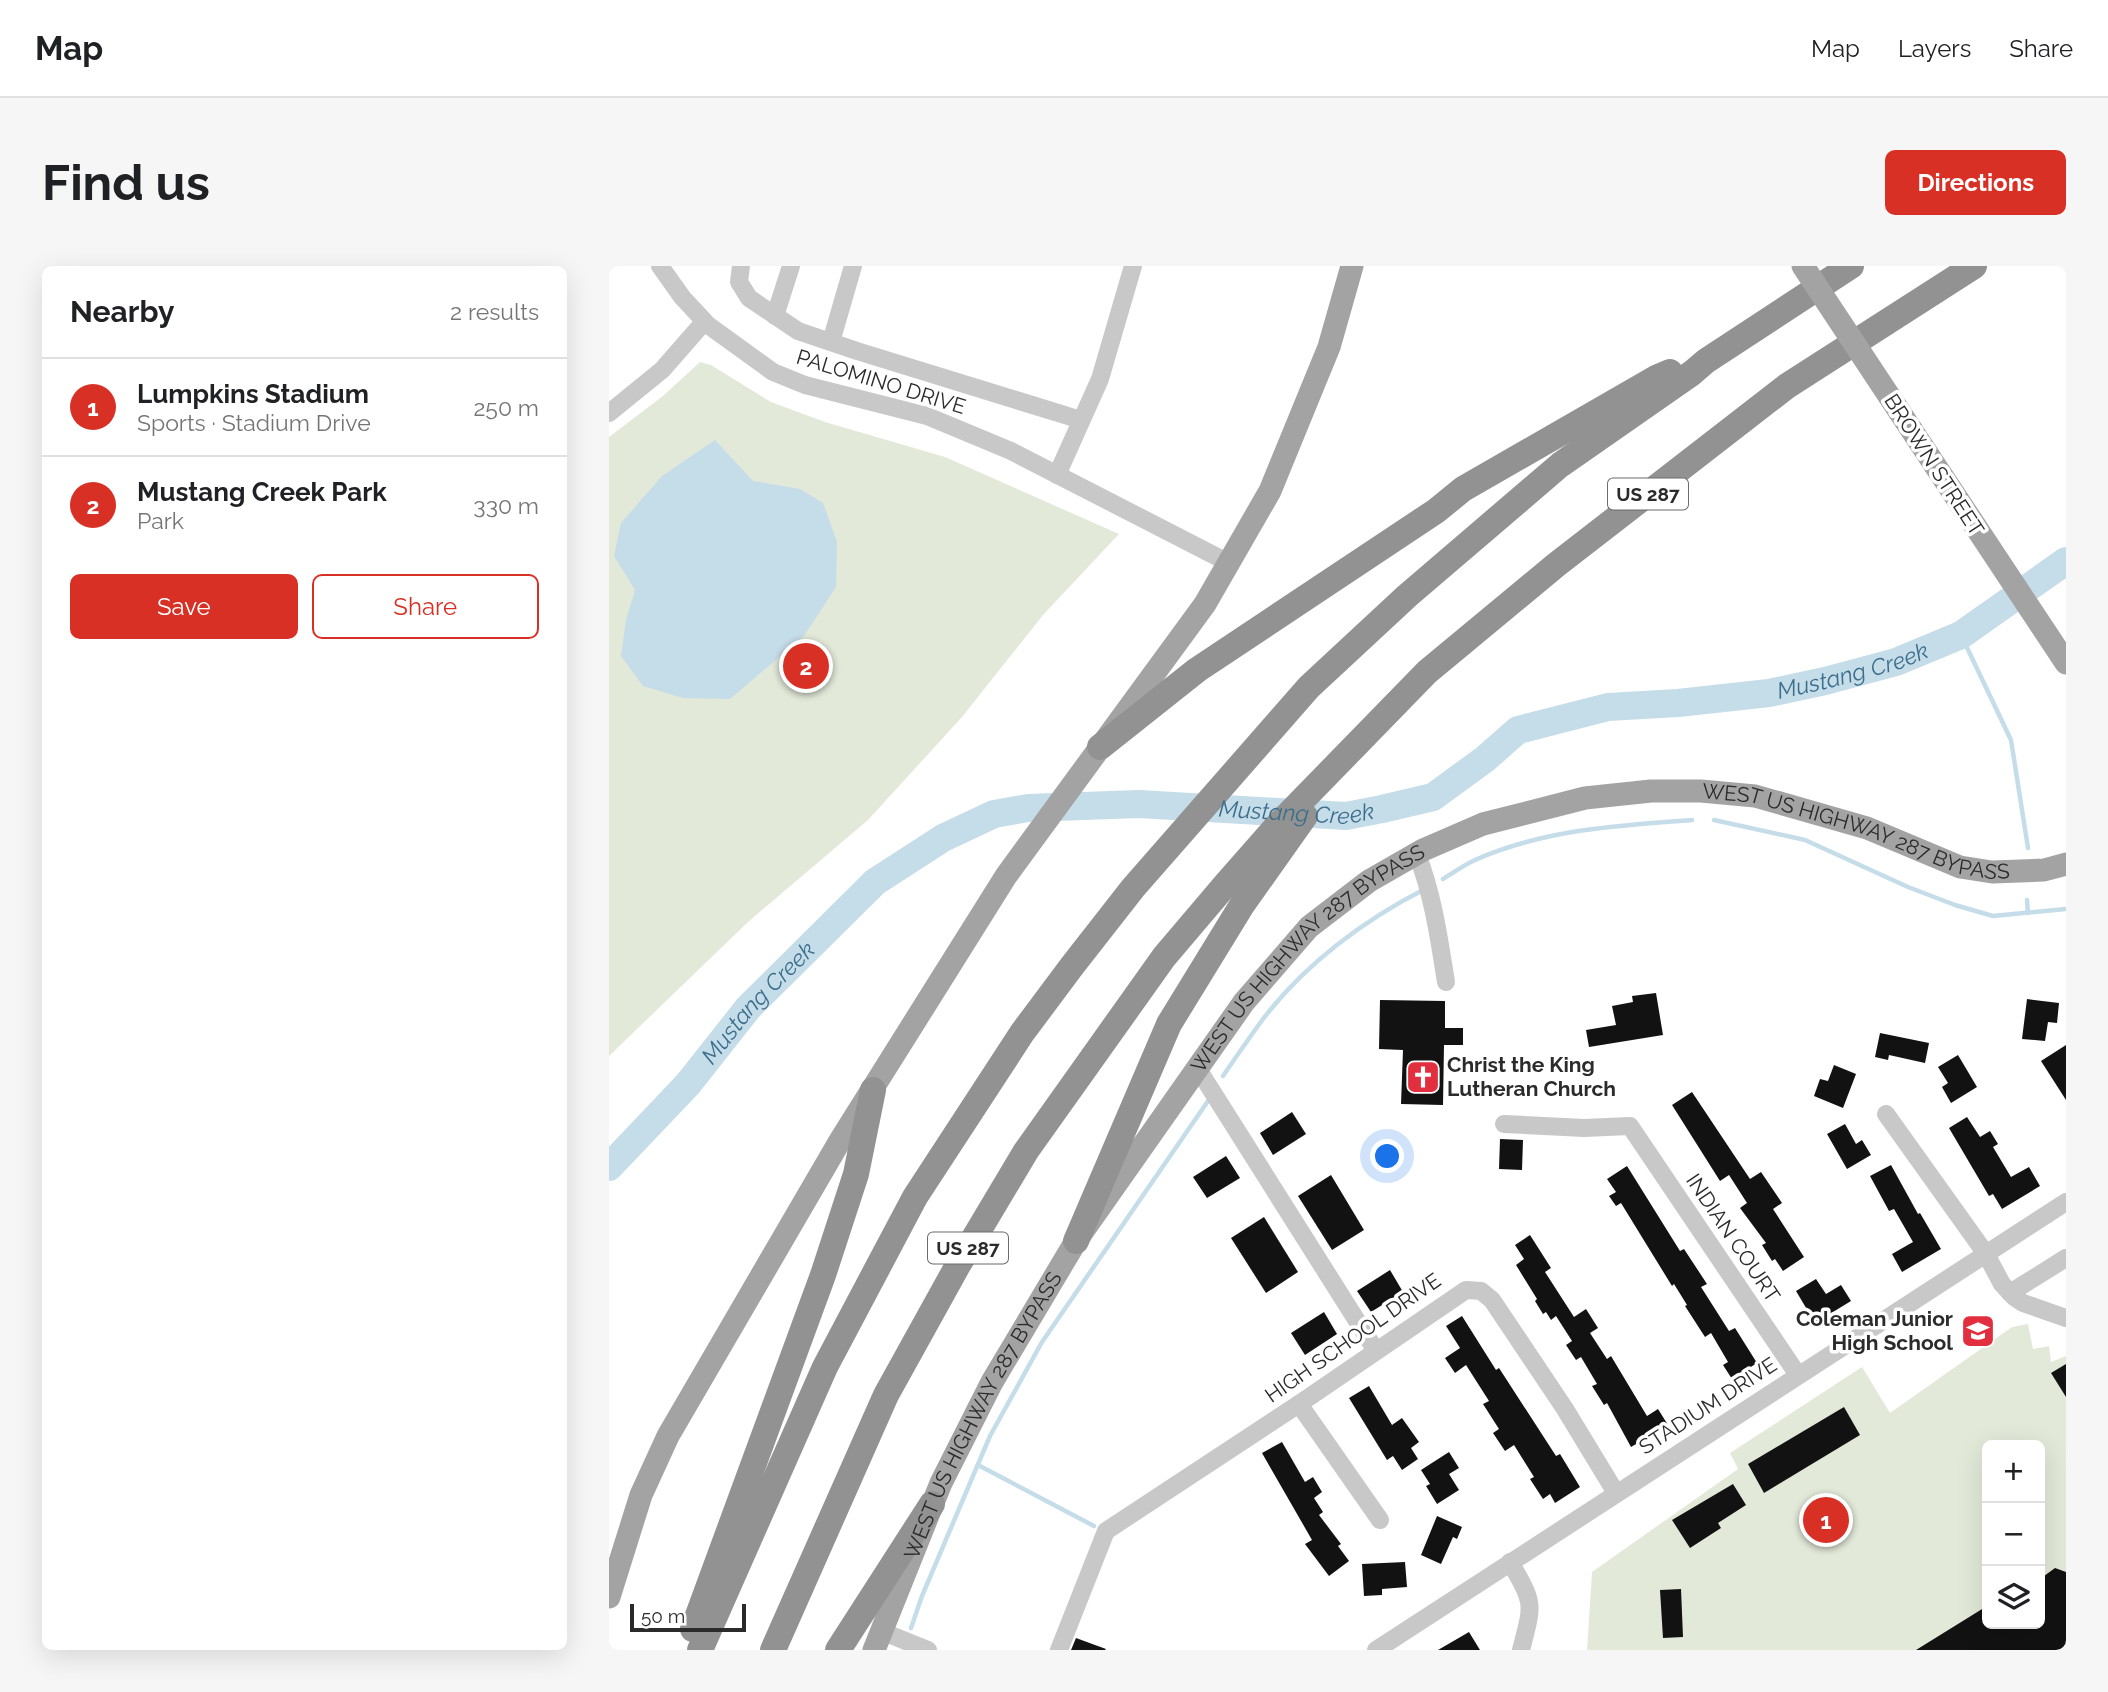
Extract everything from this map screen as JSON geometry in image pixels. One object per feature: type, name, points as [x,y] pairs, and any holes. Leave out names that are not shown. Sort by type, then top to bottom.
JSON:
[{"type":"highway","name":"US 287","points":[[700,1650],[825,1367],[915,1197],[1023,1033],[1133,888],[1309,687],[1494,519],[1560,465],[1706,361],[1851,266]]},
{"type":"highway","name":"US 287","points":[[773,1650],[885,1395],[964,1253],[1026,1151],[1164,957],[1226,884],[1276,827],[1427,672],[1556,565],[1787,386],[1974,266]]},
{"type":"highway","points":[[1095,753],[1197,670],[1464,489],[1656,378],[1706,361]]},
{"type":"highway","points":[[1076,1241],[1169,1024],[1255,887],[1347,755]]},
{"type":"highway","points":[[686,1650],[823,1275],[856,1174],[873,1090]]},
{"type":"highway","points":[[838,1650],[932,1504]]},
{"type":"main road","points":[[609,1597],[641,1495],[668,1436],[841,1139],[1006,876],[1205,604],[1270,491],[1329,347],[1352,266]]},
{"type":"main road","name":"BROWN STREET","points":[[1803,266],[2066,663]]},
{"type":"main road","name":"WEST US HIGHWAY 287 BYPASS","points":[[877,1641],[932,1504],[992,1382],[1076,1241],[1244,1002],[1309,927],[1369,881],[1417,854],[1483,824],[1585,798],[1651,792],[1701,791],[1755,796],[1867,828],[1960,867],[1992,872],[2044,870],[2066,864]]},
{"type":"street","name":"PALOMINO DRIVE","points":[[660,266],[682,297],[704,321],[773,372],[805,385],[927,416],[1011,451],[1229,563]]},
{"type":"street","points":[[740,266],[739,282],[749,299],[799,331],[1081,420]]},
{"type":"street","points":[[775,316],[791,266]]},
{"type":"street","points":[[831,342],[853,266]]},
{"type":"street","points":[[1057,475],[1100,379],[1133,266]]},
{"type":"street","points":[[609,413],[662,370],[704,321]]},
{"type":"street","points":[[1417,854],[1427,879],[1437,922],[1446,982]]},
{"type":"street","points":[[1198,1069],[1376,1351]]},
{"type":"street","points":[[1886,1114],[1986,1254],[2002,1284],[2023,1303],[2062,1312]]},
{"type":"street","name":"INDIAN COURT","points":[[1504,1124],[1584,1128],[1630,1126],[1798,1375]]},
{"type":"street","name":"STADIUM DRIVE","points":[[1376,1650],[2066,1202]]},
{"type":"street","points":[[2010,1293],[2066,1258]]},
{"type":"street","name":"HIGH SCHOOL DRIVE","points":[[1059,1650],[1105,1531],[1466,1290],[1481,1291],[1492,1300],[1565,1409],[1616,1493]]},
{"type":"street","points":[[1299,1404],[1380,1520]]},
{"type":"street","points":[[1510,1562],[1531,1602],[1521,1650]]},
{"type":"street","points":[[877,1641],[928,1650]]},
{"type":"green space","points":[[700,362],[711,365],[771,402],[825,422],[945,457],[1119,534],[1043,615],[962,717],[868,820],[749,921],[609,1056],[609,437],[663,396]]},
{"type":"green space","name":"Coleman Junior High School","points":[[2028,1324],[2033,1349],[2049,1346],[2051,1362],[2066,1356],[2066,1650],[1587,1650],[1592,1572],[1738,1469],[1730,1453],[1862,1367],[1890,1413],[2012,1327]]},
{"type":"water","points":[[715,440],[753,481],[800,489],[823,503],[837,542],[836,587],[804,636],[730,699],[683,698],[643,686],[621,656],[626,620],[635,590],[614,556],[621,523],[662,476]]},
{"type":"building","points":[[1656,993],[1663,1035],[1589,1047],[1586,1030],[1616,1025],[1612,1006],[1633,1002],[1632,996]]},
{"type":"building","points":[[2027,999],[2059,1003],[2057,1023],[2048,1022],[2045,1041],[2022,1039]]},
{"type":"building","name":"Christ the King Lutheran Church","points":[[1380,1000],[1445,1001],[1445,1028],[1463,1028],[1463,1045],[1444,1045],[1443,1105],[1401,1104],[1403,1050],[1379,1049]]},
{"type":"building","points":[[1880,1033],[1929,1043],[1925,1063],[1889,1055],[1888,1060],[1875,1057]]},
{"type":"building","points":[[2066,1045],[2066,1100],[2041,1061]]},
{"type":"building","points":[[1958,1055],[1977,1087],[1951,1103],[1942,1087],[1948,1083],[1938,1067]]},
{"type":"building","points":[[1834,1065],[1856,1074],[1843,1108],[1814,1096],[1820,1079],[1828,1081]]},
{"type":"building","points":[[1692,1092],[1750,1179],[1761,1172],[1782,1203],[1773,1209],[1804,1257],[1783,1271],[1775,1259],[1772,1261],[1762,1245],[1766,1243],[1740,1208],[1747,1203],[1729,1175],[1720,1181],[1672,1105]]},
{"type":"building","points":[[1292,1112],[1306,1134],[1273,1155],[1260,1133]]},
{"type":"building","points":[[1967,1117],[1980,1137],[1990,1131],[1998,1144],[1993,1147],[2011,1177],[2029,1167],[2040,1186],[2002,1209],[1993,1194],[1989,1196],[1949,1128]]},
{"type":"building","points":[[1845,1124],[1856,1144],[1862,1140],[1871,1155],[1847,1169],[1827,1134]]},
{"type":"building","points":[[1500,1139],[1523,1140],[1522,1170],[1499,1169]]},
{"type":"building","points":[[1226,1156],[1240,1178],[1207,1198],[1193,1177]]},
{"type":"building","points":[[1891,1165],[1941,1249],[1902,1272],[1892,1254],[1913,1242],[1894,1209],[1889,1211],[1870,1176]]},
{"type":"building","points":[[1627,1166],[1680,1251],[1684,1249],[1707,1284],[1701,1287],[1729,1331],[1735,1328],[1757,1363],[1732,1379],[1723,1365],[1728,1362],[1711,1333],[1705,1337],[1621,1203],[1616,1206],[1609,1196],[1616,1192],[1607,1179]]},
{"type":"building","points":[[1331,1175],[1364,1230],[1332,1250],[1298,1196]]},
{"type":"building","points":[[1264,1217],[1298,1272],[1266,1293],[1231,1238]]},
{"type":"building","points":[[1530,1235],[1551,1268],[1545,1272],[1574,1317],[1586,1309],[1598,1328],[1590,1333],[1607,1359],[1611,1356],[1647,1416],[1658,1409],[1668,1425],[1631,1447],[1607,1403],[1604,1405],[1592,1386],[1597,1384],[1581,1357],[1576,1360],[1566,1345],[1572,1341],[1556,1316],[1551,1320],[1546,1312],[1543,1314],[1516,1265],[1524,1259],[1515,1245]]},
{"type":"building","points":[[1390,1270],[1403,1292],[1371,1312],[1357,1291]]},
{"type":"building","points":[[1816,1279],[1826,1294],[1841,1285],[1851,1301],[1815,1323],[1796,1291]]},
{"type":"building","points":[[1324,1312],[1337,1334],[1305,1355],[1291,1333]]},
{"type":"building","points":[[1462,1316],[1496,1370],[1499,1368],[1556,1456],[1560,1454],[1580,1487],[1555,1503],[1550,1494],[1543,1499],[1530,1479],[1534,1477],[1514,1445],[1505,1451],[1493,1433],[1499,1429],[1483,1404],[1489,1401],[1466,1365],[1455,1373],[1445,1358],[1460,1348],[1446,1326]]},
{"type":"building","points":[[2066,1364],[2066,1397],[2051,1373]]},
{"type":"building","points":[[1369,1386],[1392,1425],[1402,1418],[1419,1442],[1411,1448],[1418,1459],[1402,1470],[1393,1456],[1387,1460],[1349,1398]]},
{"type":"building","points":[[1844,1407],[1860,1435],[1764,1493],[1748,1464]]},
{"type":"building","points":[[1282,1442],[1305,1482],[1313,1477],[1322,1492],[1314,1498],[1323,1512],[1319,1515],[1341,1544],[1338,1546],[1349,1561],[1329,1576],[1305,1544],[1312,1540],[1262,1453]]},
{"type":"building","points":[[1449,1452],[1459,1468],[1449,1474],[1459,1490],[1437,1504],[1426,1486],[1430,1484],[1421,1470]]},
{"type":"building","points":[[1733,1484],[1746,1505],[1718,1523],[1721,1528],[1690,1548],[1672,1520]]},
{"type":"building","points":[[1437,1516],[1462,1527],[1457,1539],[1453,1537],[1441,1564],[1421,1555]]},
{"type":"building","points":[[1405,1562],[1407,1587],[1382,1589],[1382,1595],[1364,1596],[1362,1564]]},
{"type":"building","points":[[2055,1568],[2066,1572],[2066,1650],[1916,1650],[1982,1609],[1982,1629],[2045,1629],[2045,1575]]},
{"type":"building","points":[[1681,1589],[1683,1637],[1663,1638],[1660,1590]]},
{"type":"building","points":[[1469,1632],[1480,1650],[1438,1650]]},
{"type":"building","points":[[1076,1638],[1106,1649],[1071,1650]]},
{"type":"waterway","name":"Mustang Creek","points":[[609,1167],[688,1084],[748,1008],[875,882],[943,838],[994,814],[1028,808],[1139,804],[1346,816],[1433,797],[1485,759],[1518,730],[1608,707],[1769,693],[1896,662],[1961,635],[2066,561]]},
{"type":"waterway","points":[[1961,635],[2011,740],[2028,848]]},
{"type":"waterway","points":[[1443,879],[1475,860],[1554,835],[1692,820]]},
{"type":"waterway","points":[[1714,820],[1805,840],[1908,887],[1993,916],[2066,909]]},
{"type":"waterway","points":[[1223,1076],[1263,1019],[1297,980],[1358,929],[1425,889]]},
{"type":"waterway","points":[[2027,900],[2028,913]]},
{"type":"waterway","points":[[911,1628],[990,1436],[1042,1342],[1208,1101]]},
{"type":"waterway","points":[[978,1465],[1094,1526]]},
{"type":"place","name":"Mustang Creek Park","points":[[806,666]]},
{"type":"place","name":"Christ the King Lutheran Church","points":[[1423,1077]]},
{"type":"place","name":"Coleman Junior High School","points":[[1978,1331]]},
{"type":"place","name":"Lumpkins Stadium","points":[[1826,1520]]}]
